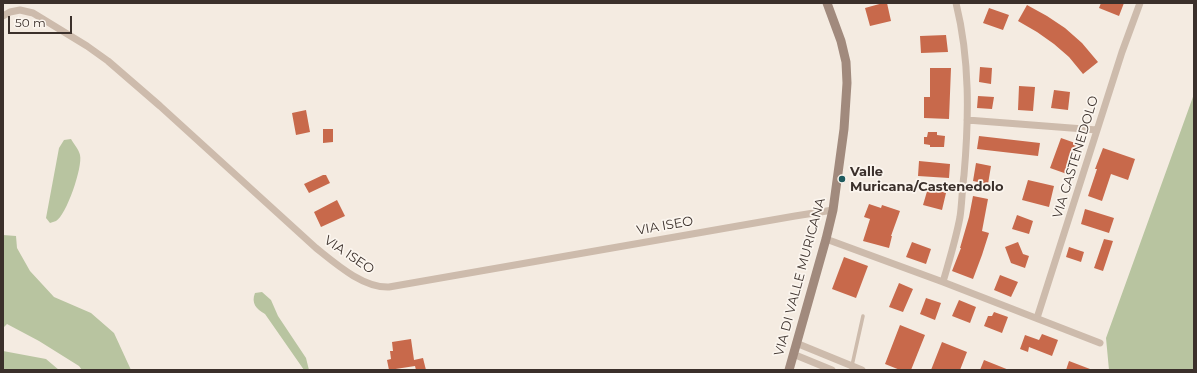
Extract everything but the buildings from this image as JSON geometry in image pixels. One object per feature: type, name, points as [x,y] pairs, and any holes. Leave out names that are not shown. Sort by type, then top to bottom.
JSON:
[{"type":"street","name":"VIA DI VALLE MURICANA","points":[[789,370],[833,210],[844,129],[847,72],[846,62],[843,46],[827,3]]},
{"type":"street","points":[[943,282],[960,217],[968,105],[967,68],[961,24],[956,3]]},
{"type":"street","name":"VIA CASTENEDOLO","points":[[1037,318],[1122,52],[1140,3]]},
{"type":"street","name":"VIA ISEO","points":[[3,16],[10,12],[20,10],[33,13],[100,55],[160,106],[316,248],[341,267],[367,283],[377,286],[389,287],[833,210]]},
{"type":"street","points":[[967,120],[1097,130]]},
{"type":"street","points":[[826,239],[943,282],[1100,343]]},
{"type":"street","points":[[796,343],[852,368],[862,370]]},
{"type":"street","points":[[793,354],[832,370]]},
{"type":"lane","points":[[852,368],[863,316]]},
{"type":"green space","points":[[1194,94],[1194,370],[1109,370],[1106,338]]},
{"type":"green space","points":[[71,139],[80,155],[79,170],[69,201],[60,217],[56,221],[50,223],[46,218],[59,148],[64,140]]},
{"type":"green space","points":[[3,235],[16,236],[17,248],[30,271],[54,297],[91,313],[114,333],[131,370],[82,370],[79,366],[39,341],[7,324],[3,328]]},
{"type":"green space","points":[[262,292],[271,300],[278,316],[306,358],[309,370],[304,370],[265,314],[255,305],[255,293]]},
{"type":"green space","points":[[3,351],[46,359],[59,370],[3,370]]},
{"type":"place","name":"Valle Muricana/Castenedolo","points":[[842,179]]}]
